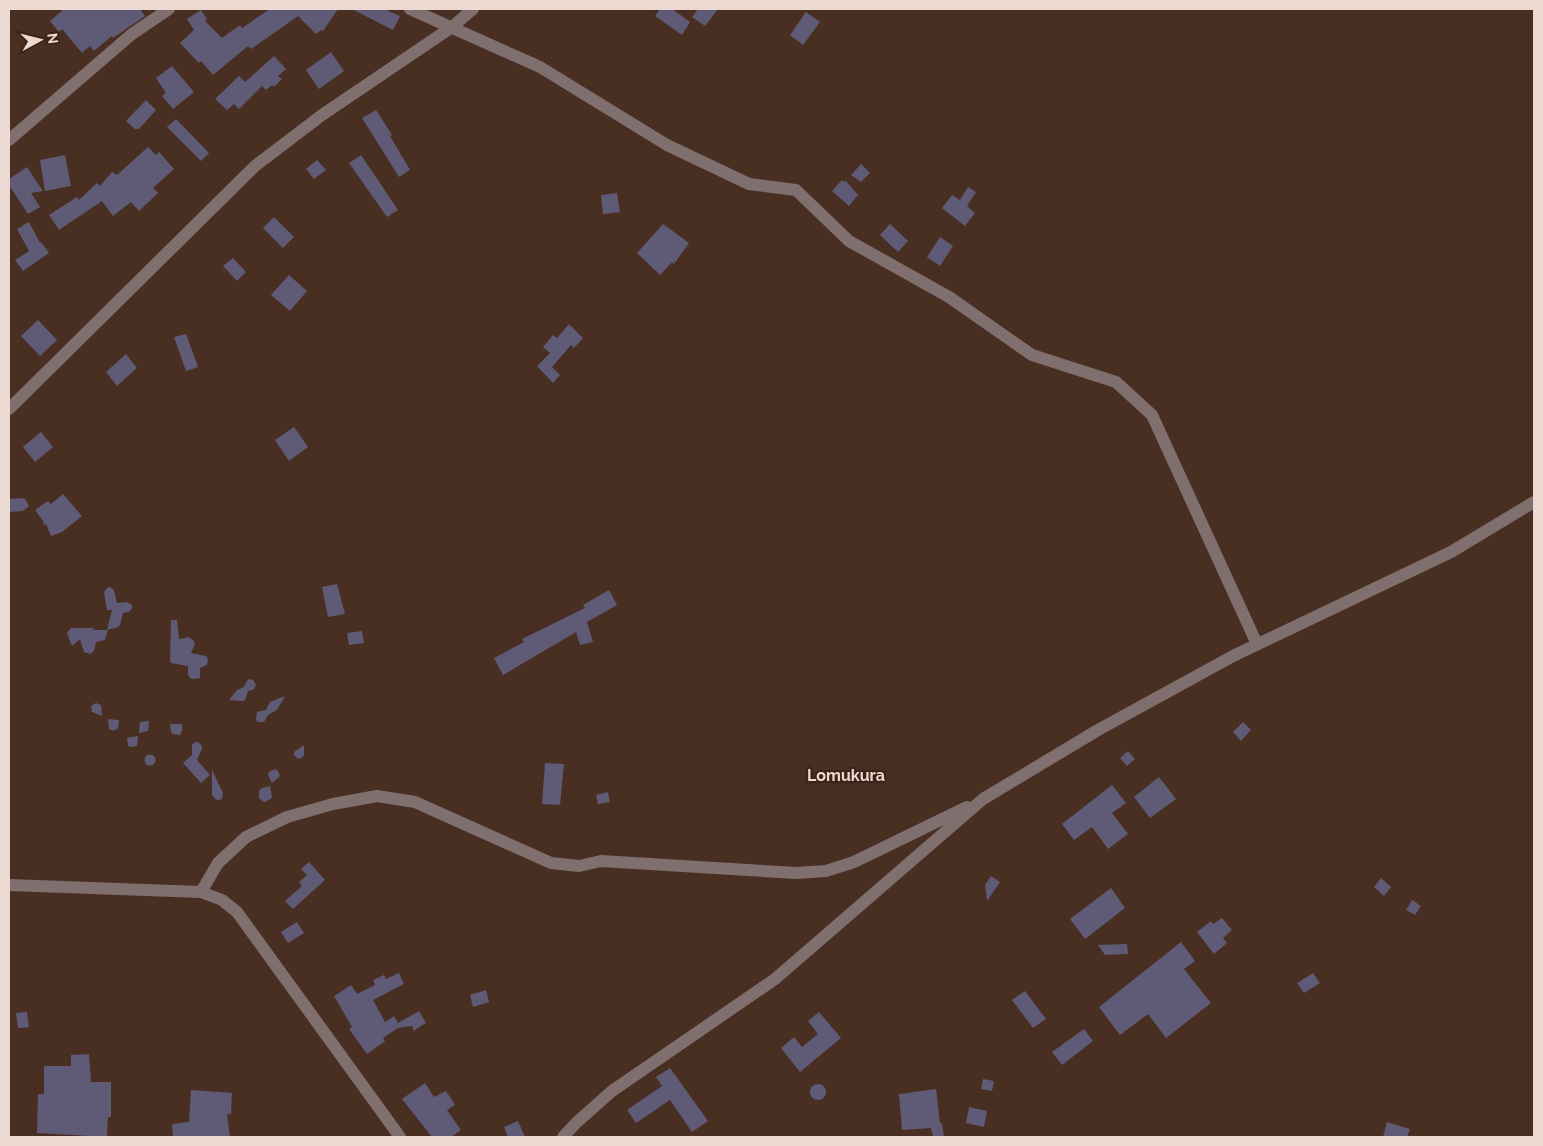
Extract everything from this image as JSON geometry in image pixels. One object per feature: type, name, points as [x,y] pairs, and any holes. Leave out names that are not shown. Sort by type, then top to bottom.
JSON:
[{"type":"street","points":[[9,140],[132,34],[169,9]]},
{"type":"street","points":[[410,9],[540,66],[667,145],[749,184],[796,190],[849,241],[949,297],[1032,355],[1116,382],[1152,415],[1258,644]]},
{"type":"street","points":[[9,409],[254,166],[322,115],[452,28],[474,9]]},
{"type":"street","points":[[201,892],[218,863],[246,837],[287,817],[333,804],[377,796],[415,802],[551,863],[579,866],[601,861],[796,873],[826,871],[854,862],[983,799],[1098,730],[1258,644],[1451,552],[1534,502]]},
{"type":"street","points":[[563,1137],[612,1091],[775,979],[983,799]]},
{"type":"street","points":[[9,886],[201,892],[222,900],[236,912],[400,1137]]},
{"type":"building","points":[[64,9],[140,9],[145,16],[113,38],[112,36],[94,51],[90,46],[82,53],[62,29],[59,32],[50,21]]},
{"type":"building","points":[[270,9],[338,9],[323,31],[321,30],[316,34],[298,16],[251,49],[248,46],[213,75],[201,61],[199,63],[180,43],[194,30],[187,19],[201,10],[207,19],[205,21],[222,38],[240,25],[242,28]]},
{"type":"building","points":[[352,9],[384,9],[400,16],[393,30]]},
{"type":"building","points":[[660,9],[672,9],[690,22],[682,35],[655,16]]},
{"type":"building","points":[[698,9],[718,9],[705,26],[692,17]]},
{"type":"building","points":[[806,12],[820,22],[803,45],[790,35]]},
{"type":"building","points":[[331,52],[344,71],[319,89],[306,70]]},
{"type":"building","points":[[274,56],[286,69],[278,76],[282,79],[274,87],[272,85],[266,90],[262,86],[239,109],[234,104],[227,110],[215,99],[239,76],[245,82]]},
{"type":"building","points":[[172,66],[194,92],[173,109],[162,96],[166,93],[156,78]]},
{"type":"building","points":[[146,100],[156,110],[139,129],[135,129],[126,121]]},
{"type":"building","points":[[376,110],[392,135],[390,136],[410,170],[399,177],[362,118]]},
{"type":"building","points":[[176,119],[209,153],[201,161],[167,127]]},
{"type":"building","points":[[148,147],[156,155],[159,152],[174,169],[153,188],[158,193],[139,211],[131,202],[113,216],[102,201],[59,230],[49,215],[77,197],[79,200],[97,183],[100,186],[112,172],[117,175]]},
{"type":"building","points":[[65,155],[71,186],[45,191],[40,160]]},
{"type":"building","points":[[361,155],[398,210],[387,217],[349,163]]},
{"type":"building","points":[[317,160],[326,170],[314,179],[306,169]]},
{"type":"building","points":[[861,164],[870,173],[861,182],[851,175]]},
{"type":"building","points":[[27,167],[43,191],[31,193],[40,207],[28,214],[9,185],[9,179]]},
{"type":"building","points":[[842,180],[846,181],[858,195],[849,206],[832,191]]},
{"type":"building","points":[[968,187],[976,192],[967,206],[975,213],[965,226],[942,208],[952,195],[960,200]]},
{"type":"building","points":[[617,193],[620,212],[603,214],[601,195]]},
{"type":"building","points":[[274,217],[294,237],[283,248],[263,228]]},
{"type":"building","points":[[29,222],[40,243],[49,253],[23,271],[15,260],[29,251],[17,229]]},
{"type":"building","points":[[663,224],[689,243],[674,264],[672,262],[660,275],[637,253]]},
{"type":"building","points":[[890,224],[908,241],[898,252],[880,235]]},
{"type":"building","points":[[940,237],[953,246],[940,266],[927,257]]},
{"type":"building","points":[[233,258],[246,272],[237,281],[223,266]]},
{"type":"building","points":[[289,275],[307,291],[290,311],[271,295]]},
{"type":"building","points":[[38,320],[57,340],[40,356],[21,336]]},
{"type":"building","points":[[569,324],[583,338],[574,348],[571,345],[552,367],[560,375],[553,383],[537,366],[550,353],[543,347],[553,335],[557,338]]},
{"type":"building","points":[[186,334],[198,367],[186,371],[174,337]]},
{"type":"building","points":[[126,354],[137,368],[117,386],[106,372]]},
{"type":"building","points":[[294,427],[308,447],[289,461],[275,440]]},
{"type":"building","points":[[41,432],[53,447],[35,462],[23,447]]},
{"type":"building","points":[[63,494],[82,516],[62,532],[51,536],[46,524],[44,525],[35,510],[48,501],[51,504]]},
{"type":"building","points":[[9,499],[25,499],[29,506],[23,511],[9,512]]},
{"type":"building","points":[[337,584],[345,614],[328,617],[322,587]]},
{"type":"building","points":[[110,587],[114,590],[117,603],[127,602],[132,605],[132,608],[129,612],[123,613],[118,627],[107,630],[112,610],[107,610],[104,592]]},
{"type":"building","points":[[609,590],[617,605],[587,622],[593,642],[580,645],[576,632],[503,675],[494,658],[524,642],[522,639],[585,608],[583,605]]},
{"type":"building","points":[[171,620],[177,620],[179,639],[189,637],[194,641],[195,644],[191,653],[206,656],[208,659],[207,665],[200,668],[200,678],[190,678],[188,666],[171,663]]},
{"type":"building","points":[[71,628],[108,630],[105,640],[96,642],[94,651],[90,654],[84,652],[80,639],[72,646],[67,633]]},
{"type":"building","points":[[362,631],[364,643],[349,645],[347,633]]},
{"type":"building","points":[[248,679],[253,680],[256,685],[253,690],[248,691],[245,700],[229,700],[237,690],[244,687]]},
{"type":"building","points":[[285,696],[277,710],[268,715],[264,722],[256,720],[257,712],[266,710],[270,702]]},
{"type":"building","points":[[96,703],[101,705],[102,716],[92,712],[91,706]]},
{"type":"building","points":[[108,719],[119,720],[118,728],[114,731],[109,729]]},
{"type":"building","points":[[149,721],[148,731],[139,733],[140,722]]},
{"type":"building","points":[[1243,722],[1251,730],[1241,741],[1233,732]]},
{"type":"building","points":[[170,724],[182,724],[180,735],[171,732]]},
{"type":"building","points":[[138,736],[137,746],[128,746],[127,738]]},
{"type":"building","points":[[195,742],[202,746],[197,760],[210,775],[201,783],[183,763],[192,755],[192,745]]},
{"type":"building","points":[[304,745],[304,755],[298,759],[294,752]]},
{"type":"building","points":[[1128,751],[1135,759],[1127,766],[1120,758]]},
{"type":"building","points":[[150,754],[156,760],[150,766],[144,760]]},
{"type":"building","points":[[545,763],[564,764],[560,805],[542,804]]},
{"type":"building","points":[[275,769],[280,776],[272,783],[268,775],[269,772]]},
{"type":"building","points":[[212,770],[223,793],[222,799],[219,800],[216,800],[212,795]]},
{"type":"building","points":[[1159,777],[1176,799],[1150,818],[1134,797]]},
{"type":"building","points":[[1112,785],[1126,803],[1112,813],[1128,834],[1108,849],[1092,827],[1074,840],[1062,824]]},
{"type":"building","points":[[270,786],[272,798],[265,802],[262,801],[259,798],[259,791]]},
{"type":"building","points":[[608,792],[610,802],[598,804],[596,795]]},
{"type":"building","points":[[309,862],[325,880],[293,909],[285,901],[302,886],[299,882],[307,875],[301,869]]},
{"type":"building","points":[[991,876],[1000,882],[987,901],[985,885]]},
{"type":"building","points":[[1381,878],[1391,887],[1384,896],[1374,887]]},
{"type":"building","points":[[1111,888],[1125,908],[1085,939],[1070,919]]},
{"type":"building","points":[[1412,900],[1421,906],[1415,915],[1406,910]]},
{"type":"building","points":[[1222,918],[1232,930],[1223,938],[1227,943],[1214,954],[1197,932],[1211,921],[1213,924]]},
{"type":"building","points":[[297,922],[304,933],[288,943],[281,932]]},
{"type":"building","points":[[1181,942],[1195,961],[1184,969],[1211,1003],[1166,1038],[1148,1014],[1120,1035],[1099,1007]]},
{"type":"building","points":[[1127,944],[1128,954],[1105,955],[1098,945]]},
{"type":"building","points":[[399,973],[404,984],[373,1000],[385,1022],[394,1016],[398,1023],[419,1011],[426,1023],[413,1031],[413,1026],[398,1028],[383,1038],[385,1041],[367,1054],[349,1029],[352,1027],[334,996],[351,985],[357,994],[375,985],[373,980],[384,975],[386,979]]},
{"type":"building","points":[[1313,973],[1320,983],[1304,993],[1297,983]]},
{"type":"building","points":[[486,990],[489,1002],[473,1007],[470,995]]},
{"type":"building","points":[[1025,991],[1046,1019],[1033,1028],[1012,1000]]},
{"type":"building","points":[[27,1012],[29,1027],[18,1028],[16,1013]]},
{"type":"building","points":[[819,1012],[841,1038],[800,1072],[781,1048],[794,1037],[802,1047],[818,1034],[808,1021]]},
{"type":"building","points":[[1084,1029],[1093,1041],[1062,1065],[1052,1052]]},
{"type":"building","points":[[89,1054],[91,1082],[111,1082],[111,1117],[108,1117],[107,1137],[37,1133],[38,1094],[44,1094],[44,1066],[71,1066],[71,1055]]},
{"type":"building","points":[[670,1068],[708,1121],[692,1132],[670,1100],[636,1123],[627,1110],[662,1086],[656,1077]]},
{"type":"building","points":[[983,1079],[994,1081],[992,1091],[981,1089]]},
{"type":"building","points":[[425,1083],[434,1097],[446,1091],[455,1105],[447,1110],[461,1130],[451,1137],[432,1137],[402,1099]]},
{"type":"building","points":[[818,1084],[824,1086],[826,1092],[824,1098],[818,1100],[812,1098],[810,1092],[812,1086]]},
{"type":"building","points":[[936,1089],[940,1123],[942,1123],[944,1137],[933,1137],[931,1128],[902,1130],[899,1094]]},
{"type":"building","points":[[191,1090],[232,1093],[231,1114],[227,1114],[230,1137],[173,1137],[172,1124],[189,1122]]},
{"type":"building","points":[[969,1107],[987,1111],[984,1127],[966,1123]]},
{"type":"building","points":[[518,1121],[525,1137],[508,1137],[504,1127]]},
{"type":"building","points":[[1387,1122],[1410,1129],[1407,1137],[1383,1137]]},
{"type":"district","name":"Lomukura","points":[[846,775]]}]
